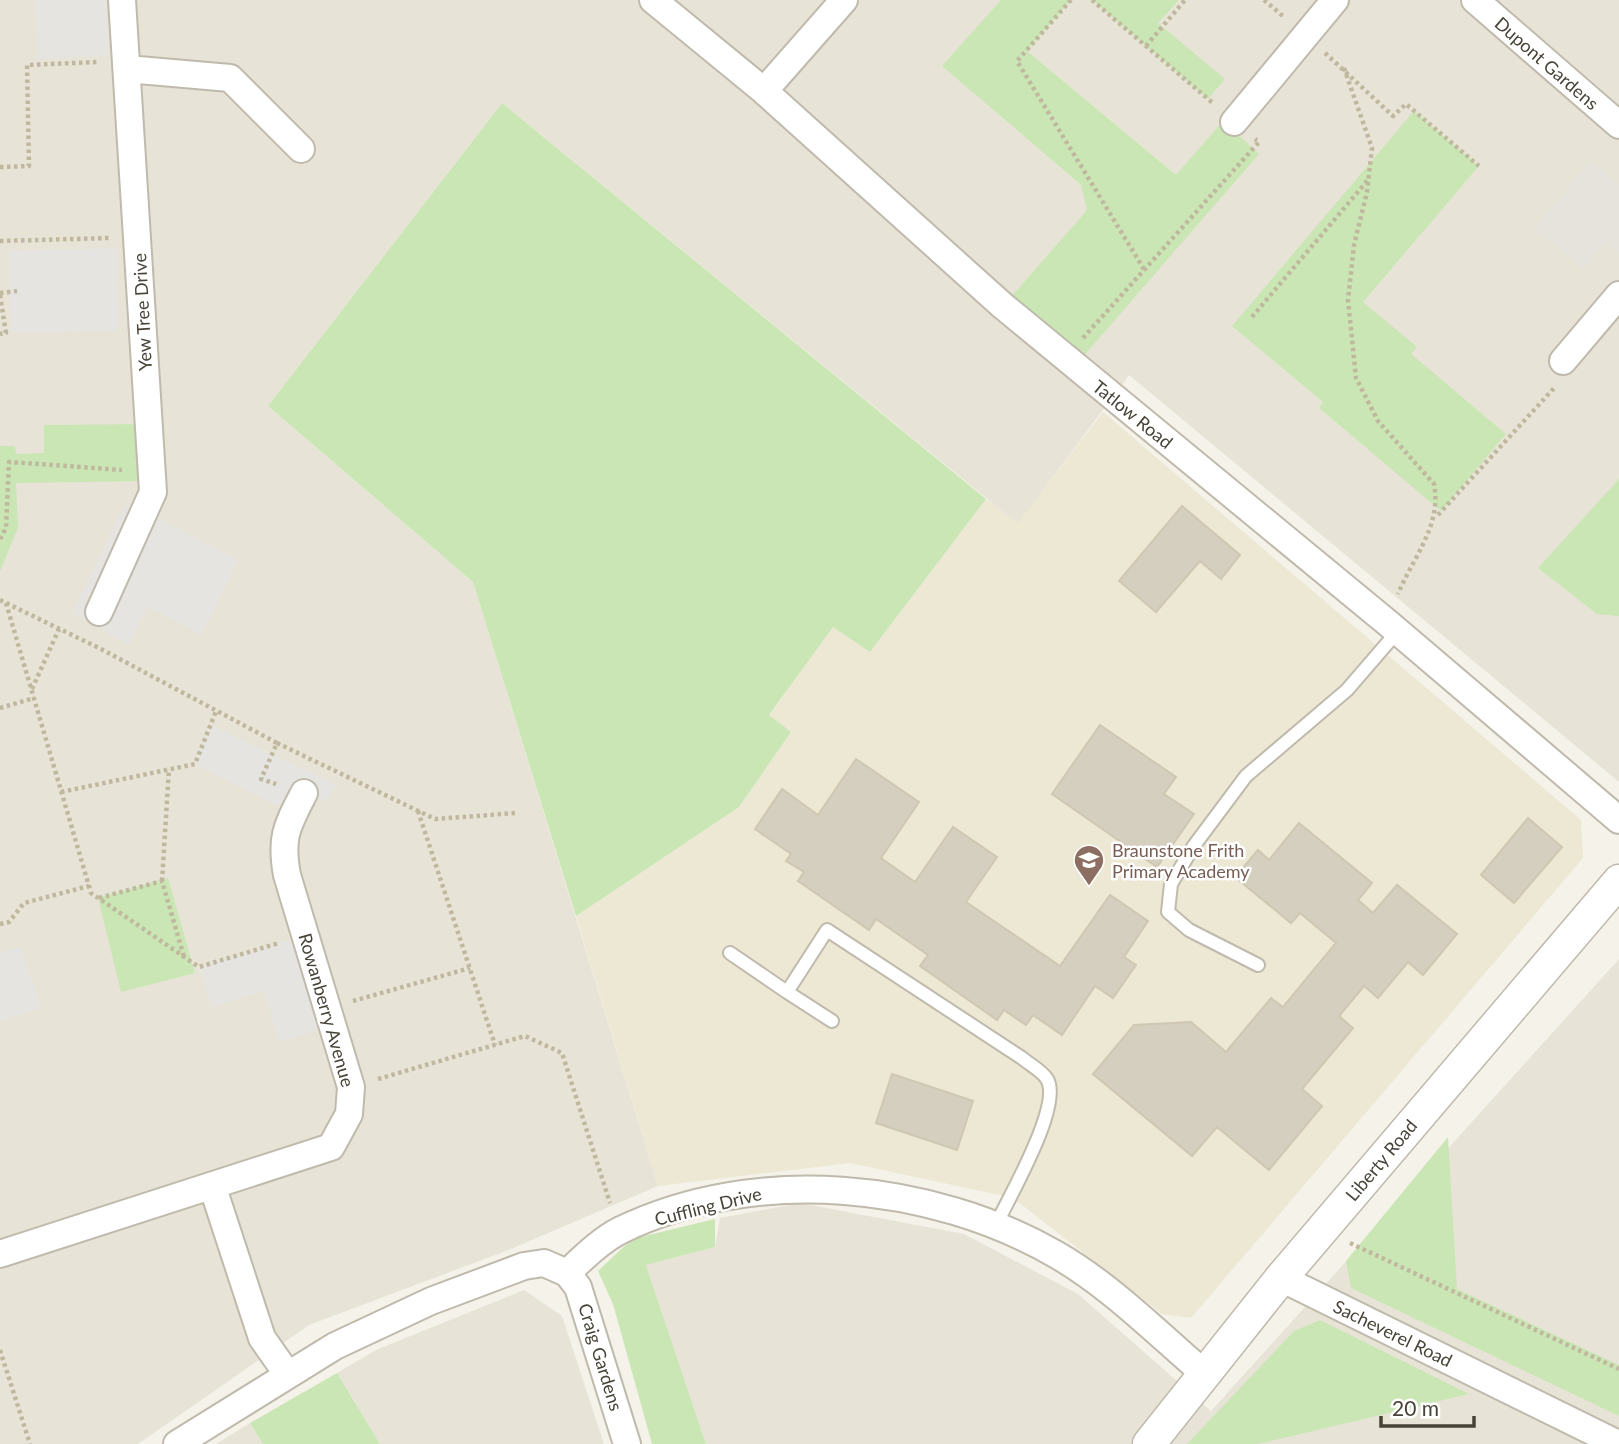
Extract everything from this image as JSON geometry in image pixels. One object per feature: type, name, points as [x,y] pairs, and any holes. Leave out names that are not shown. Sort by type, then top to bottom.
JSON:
[{"type":"street","name":"Yew Tree Drive","points":[[99,612],[153,492],[122,0]]},
{"type":"street","name":"Tatlow Road","points":[[653,0],[764,91],[1065,357],[1393,628],[1619,820]]},
{"type":"street","points":[[764,91],[844,0]]},
{"type":"street","points":[[1234,122],[1335,0]]},
{"type":"street","name":"Dupont Gardens","points":[[1475,0],[1619,125]]},
{"type":"street","points":[[126,65],[230,78],[301,149]]},
{"type":"street","points":[[1563,361],[1619,295]]},
{"type":"street","name":"Rowanberry Avenue","points":[[2,1245],[213,1188],[331,1147],[349,1114],[352,1087],[287,875],[282,847],[286,827],[303,793]]},
{"type":"street","name":"Liberty Road","points":[[1149,1444],[1281,1279],[1619,881]]},
{"type":"street","points":[[213,1188],[262,1338],[288,1375]]},
{"type":"street","name":"Cuffling Drive","points":[[567,1273],[620,1231],[679,1210],[772,1191],[827,1189],[882,1194],[930,1204],[996,1225],[1058,1256],[1097,1282],[1206,1375]]},
{"type":"street","points":[[177,1444],[335,1346],[431,1301],[524,1266],[544,1263],[567,1273]]},
{"type":"street","name":"Craig Gardens","points":[[567,1273],[585,1303],[627,1444]]},
{"type":"street","name":"Sacheverel Road","points":[[1281,1279],[1618,1444]]},
{"type":"lane","points":[[1258,965],[1189,930],[1168,912],[1171,884],[1193,848],[1246,776],[1347,690],[1393,628]]},
{"type":"lane","points":[[787,992],[827,930],[1047,1078],[1051,1094],[1044,1122],[996,1225]]},
{"type":"lane","points":[[730,953],[832,1021]]},
{"type":"path","points":[[1071,0],[1017,61],[1145,271]]},
{"type":"path","points":[[1065,357],[1259,142],[1093,0]]},
{"type":"path","points":[[1146,46],[1185,0]]},
{"type":"path","points":[[1306,36],[1344,68],[1393,116],[1406,104],[1479,166]]},
{"type":"path","points":[[0,167],[29,166],[27,65],[126,65]]},
{"type":"path","points":[[1344,68],[1373,148],[1354,245],[1348,299],[1356,377],[1378,421],[1434,484],[1437,516]]},
{"type":"path","points":[[1252,317],[1369,179]]},
{"type":"path","points":[[0,241],[137,237]]},
{"type":"path","points":[[0,334],[6,333],[0,294],[17,291]]},
{"type":"path","points":[[1393,628],[1399,592],[1437,516],[1561,380],[1563,361]]},
{"type":"path","points":[[0,540],[6,528],[9,462],[151,472]]},
{"type":"path","points":[[0,600],[277,743],[435,819],[516,813]]},
{"type":"path","points":[[6,603],[91,893],[199,967],[306,935]]},
{"type":"path","points":[[31,689],[59,629]]},
{"type":"path","points":[[0,708],[34,698]]},
{"type":"path","points":[[61,792],[195,764],[216,710]]},
{"type":"path","points":[[277,743],[261,779],[303,793]]},
{"type":"path","points":[[169,769],[163,881],[184,957]]},
{"type":"path","points":[[418,810],[495,1045]]},
{"type":"path","points":[[98,898],[163,881]]},
{"type":"path","points":[[0,924],[9,922],[24,902],[89,887]]},
{"type":"path","points":[[329,1007],[470,968]]},
{"type":"path","points":[[352,1087],[525,1036],[562,1053],[590,1149],[620,1231]]},
{"type":"path","points":[[1322,1230],[1619,1369]]},
{"type":"path","points":[[0,1350],[30,1444]]},
{"type":"shaded area","points":[[0,0],[1619,0],[1619,782],[1129,375],[1018,524],[502,103],[268,406],[473,582],[658,1186],[506,1251],[309,1325],[138,1444],[0,1444]]},
{"type":"shaded area","points":[[35,0],[106,0],[109,55],[38,59]]},
{"type":"shaded area","points":[[1591,161],[1619,184],[1619,254],[1606,243],[1584,269],[1534,228]]},
{"type":"shaded area","points":[[117,248],[118,331],[11,333],[9,251]]},
{"type":"shaded area","name":"Braunstone Frith Primary Academy","points":[[1103,412],[1581,820],[1583,858],[1191,1318],[1162,1314],[1013,1198],[850,1163],[658,1186],[576,916],[739,807],[791,732],[769,716],[833,626],[870,652],[986,499],[1018,523]]},
{"type":"shaded area","points":[[126,502],[238,560],[202,635],[148,607],[129,645],[72,613]]},
{"type":"shaded area","points":[[211,725],[337,785],[327,801],[304,793],[293,813],[195,764]]},
{"type":"shaded area","points":[[306,935],[334,1025],[279,1042],[264,991],[211,1007],[199,967]]},
{"type":"shaded area","points":[[21,947],[41,1008],[0,1021],[0,953]]},
{"type":"shaded area","points":[[1619,959],[1619,1444],[706,1444],[646,1265],[715,1247],[720,1218],[800,1203],[964,1234],[1078,1294],[1211,1411]]},
{"type":"shaded area","points":[[524,1290],[562,1316],[604,1444],[380,1444],[337,1373],[376,1350]]},
{"type":"shaded area","points":[[250,1423],[263,1444],[216,1444]]},
{"type":"green space","points":[[1001,0],[1071,0],[1027,51],[1176,175],[1223,121],[1259,154],[1075,366],[1003,306],[1087,210],[1081,185],[942,66]]},
{"type":"green space","points":[[1092,0],[1179,0],[1158,23],[1225,79],[1208,99]]},
{"type":"green space","points":[[502,103],[986,499],[870,652],[833,627],[769,715],[791,732],[739,807],[576,916],[473,582],[268,406]]},
{"type":"green space","points":[[1414,111],[1479,166],[1363,302],[1417,347],[1411,354],[1506,434],[1441,511],[1319,408],[1323,402],[1232,326]]},
{"type":"green space","points":[[149,424],[152,481],[16,483],[18,528],[0,571],[0,446],[15,446],[16,454],[44,453],[44,425]]},
{"type":"green space","points":[[1619,479],[1619,616],[1597,614],[1538,568]]},
{"type":"green space","points":[[168,878],[195,973],[121,992],[98,898]]},
{"type":"green space","points":[[1448,1137],[1457,1289],[1619,1365],[1619,1416],[1351,1288],[1346,1261]]},
{"type":"green space","points":[[715,1219],[715,1247],[646,1265],[706,1444],[652,1444],[613,1304],[598,1271],[632,1239]]},
{"type":"green space","points":[[1320,1320],[1469,1394],[1258,1444],[1187,1444],[1294,1331]]},
{"type":"green space","points":[[337,1373],[380,1444],[263,1444],[250,1423]]},
{"type":"building","points":[[1182,506],[1240,555],[1221,579],[1200,561],[1156,612],[1119,581]]},
{"type":"building","points":[[1100,725],[1176,777],[1164,794],[1194,814],[1157,867],[1052,794]]},
{"type":"building","points":[[856,759],[919,802],[881,858],[915,882],[953,827],[997,857],[966,902],[1060,966],[1110,895],[1148,921],[1124,957],[1136,965],[1113,998],[1095,986],[1062,1035],[1033,1015],[1026,1025],[1004,1010],[997,1020],[920,966],[928,955],[876,919],[869,930],[798,881],[804,872],[786,861],[791,854],[755,829],[782,789],[818,815]]},
{"type":"building","points":[[1528,818],[1562,847],[1514,903],[1481,875]]},
{"type":"building","points":[[1299,823],[1372,883],[1358,900],[1373,913],[1397,885],[1457,934],[1423,975],[1408,962],[1378,998],[1364,986],[1339,1016],[1353,1028],[1302,1089],[1322,1106],[1269,1170],[1217,1127],[1192,1156],[1093,1074],[1134,1025],[1191,1022],[1226,1052],[1271,998],[1283,1007],[1336,943],[1300,913],[1291,923],[1235,877],[1258,850],[1269,860]]},
{"type":"building","points":[[892,1074],[973,1101],[957,1150],[876,1123]]},
{"type":"place","name":"Braunstone Frith Primary Academy","points":[[1089,887]]}]
